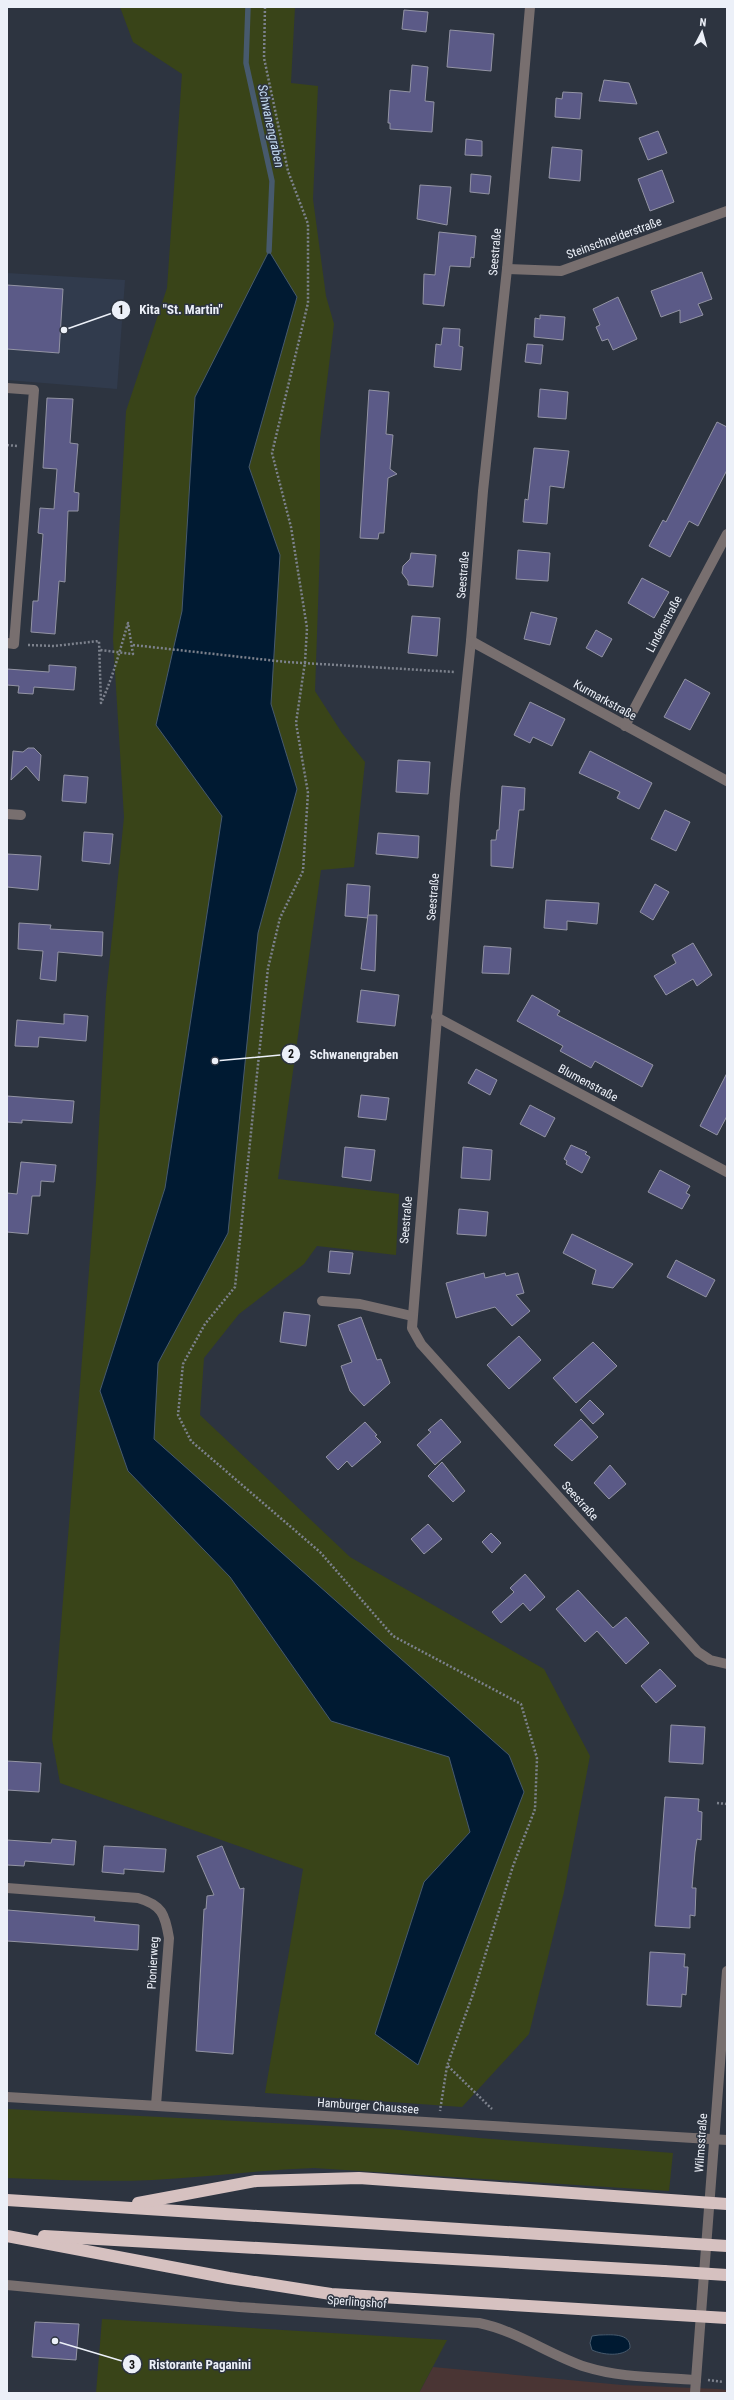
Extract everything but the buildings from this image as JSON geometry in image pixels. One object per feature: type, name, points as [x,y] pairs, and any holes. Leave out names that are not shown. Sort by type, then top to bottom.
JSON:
[{"type":"highway","points":[[121,2206],[256,2181],[359,2178],[709,2204],[727,2204]]},
{"type":"highway","points":[[7,2200],[121,2206],[727,2246]]},
{"type":"highway","points":[[7,2235],[229,2278],[331,2294],[727,2318]]},
{"type":"highway","points":[[7,2235],[727,2275]]},
{"type":"street","name":"Seestraße","points":[[530,7],[507,269],[483,491],[471,641],[455,794],[412,1328],[421,1344],[698,1652],[710,1660],[727,1664]]},
{"type":"street","name":"Steinschneiderstraße","points":[[507,269],[561,271],[727,211]]},
{"type":"street","points":[[7,388],[34,390],[10,643]]},
{"type":"street","name":"Lindenstraße","points":[[625,726],[727,534]]},
{"type":"street","name":"Kurmarkstraße","points":[[471,641],[727,781]]},
{"type":"street","points":[[7,814],[21,815]]},
{"type":"street","name":"Blumenstraße","points":[[436,1017],[727,1172]]},
{"type":"street","points":[[322,1301],[360,1304],[412,1316]]},
{"type":"street","name":"Pionierweg","points":[[7,1888],[138,1898],[152,1902],[161,1910],[166,1923],[169,1938],[156,2105]]},
{"type":"street","name":"Wilmsstraße","points":[[695,2393],[727,1972]]},
{"type":"street","name":"Hamburger Chaussee","points":[[7,2097],[727,2140]]},
{"type":"street","name":"Sperlingshof","points":[[7,2285],[239,2307],[479,2323],[500,2327],[586,2366],[611,2373],[696,2380]]},
{"type":"path","points":[[265,7],[264,58],[288,171],[308,224],[308,302],[272,453],[291,528],[307,628],[305,662],[296,723],[308,793],[303,871],[280,918],[268,968],[235,1287],[205,1324],[183,1364],[178,1415],[191,1441],[320,1552],[393,1636],[521,1704],[537,1758],[536,1809],[513,1866],[473,1994],[447,2066],[439,2123]]},
{"type":"path","points":[[10,643],[54,646],[99,641],[101,703],[112,681],[120,652],[128,623],[133,645],[133,654],[120,652],[100,650]]},
{"type":"path","points":[[133,645],[286,662],[468,673]]},
{"type":"path","points":[[717,1803],[727,1804]]},
{"type":"path","points":[[447,2066],[492,2109]]},
{"type":"shaded area","points":[[269,251],[297,297],[249,467],[280,555],[271,704],[297,789],[258,933],[228,1233],[158,1363],[154,1439],[509,1755],[524,1792],[418,2065],[375,2034],[424,1882],[470,1832],[449,1757],[331,1721],[230,1577],[128,1471],[100,1391],[165,1188],[222,816],[156,725],[182,611],[195,397]]},
{"type":"shaded area","points":[[7,273],[125,280],[117,389],[7,380]]},
{"type":"shaded area","points":[[599,2335],[623,2337],[627,2339],[630,2348],[627,2351],[617,2354],[601,2353],[592,2350],[590,2343],[592,2336]]},
{"type":"shaded area","points":[[433,2367],[622,2385],[718,2389],[727,2390],[727,2393],[419,2393]]},
{"type":"green space","points":[[120,7],[295,7],[291,83],[318,86],[313,199],[326,296],[334,324],[320,439],[320,548],[315,691],[342,733],[365,762],[354,867],[321,870],[278,1179],[399,1194],[396,1255],[317,1246],[304,1264],[239,1314],[204,1358],[200,1415],[350,1557],[544,1669],[590,1756],[564,1892],[529,2034],[462,2107],[265,2093],[303,1869],[60,1783],[52,1739],[96,1182],[106,996],[124,817],[113,639],[126,411],[167,288],[182,74],[133,42]],"holes":[[[297,297],[249,467],[280,555],[271,704],[297,789],[258,933],[228,1233],[158,1363],[154,1439],[509,1755],[524,1792],[424,1882],[470,1832],[449,1757],[331,1721],[230,1577],[128,1471],[100,1391],[165,1188],[222,815],[156,725],[182,611],[195,397]]]},
{"type":"green space","points":[[7,2109],[390,2129],[479,2138],[673,2153],[669,2191],[314,2168],[135,2181],[7,2178]]},
{"type":"green space","points":[[102,2319],[447,2340],[419,2393],[96,2393]]},
{"type":"waterway","name":"Schwanengraben","points":[[248,7],[246,63],[272,181],[269,251]]},
{"type":"place","name":"Kita \"St. Martin\"","points":[[64,330]]},
{"type":"place","name":"Schwanengraben","points":[[215,1061]]},
{"type":"place","name":"Ristorante Paganini","points":[[55,2341]]}]
